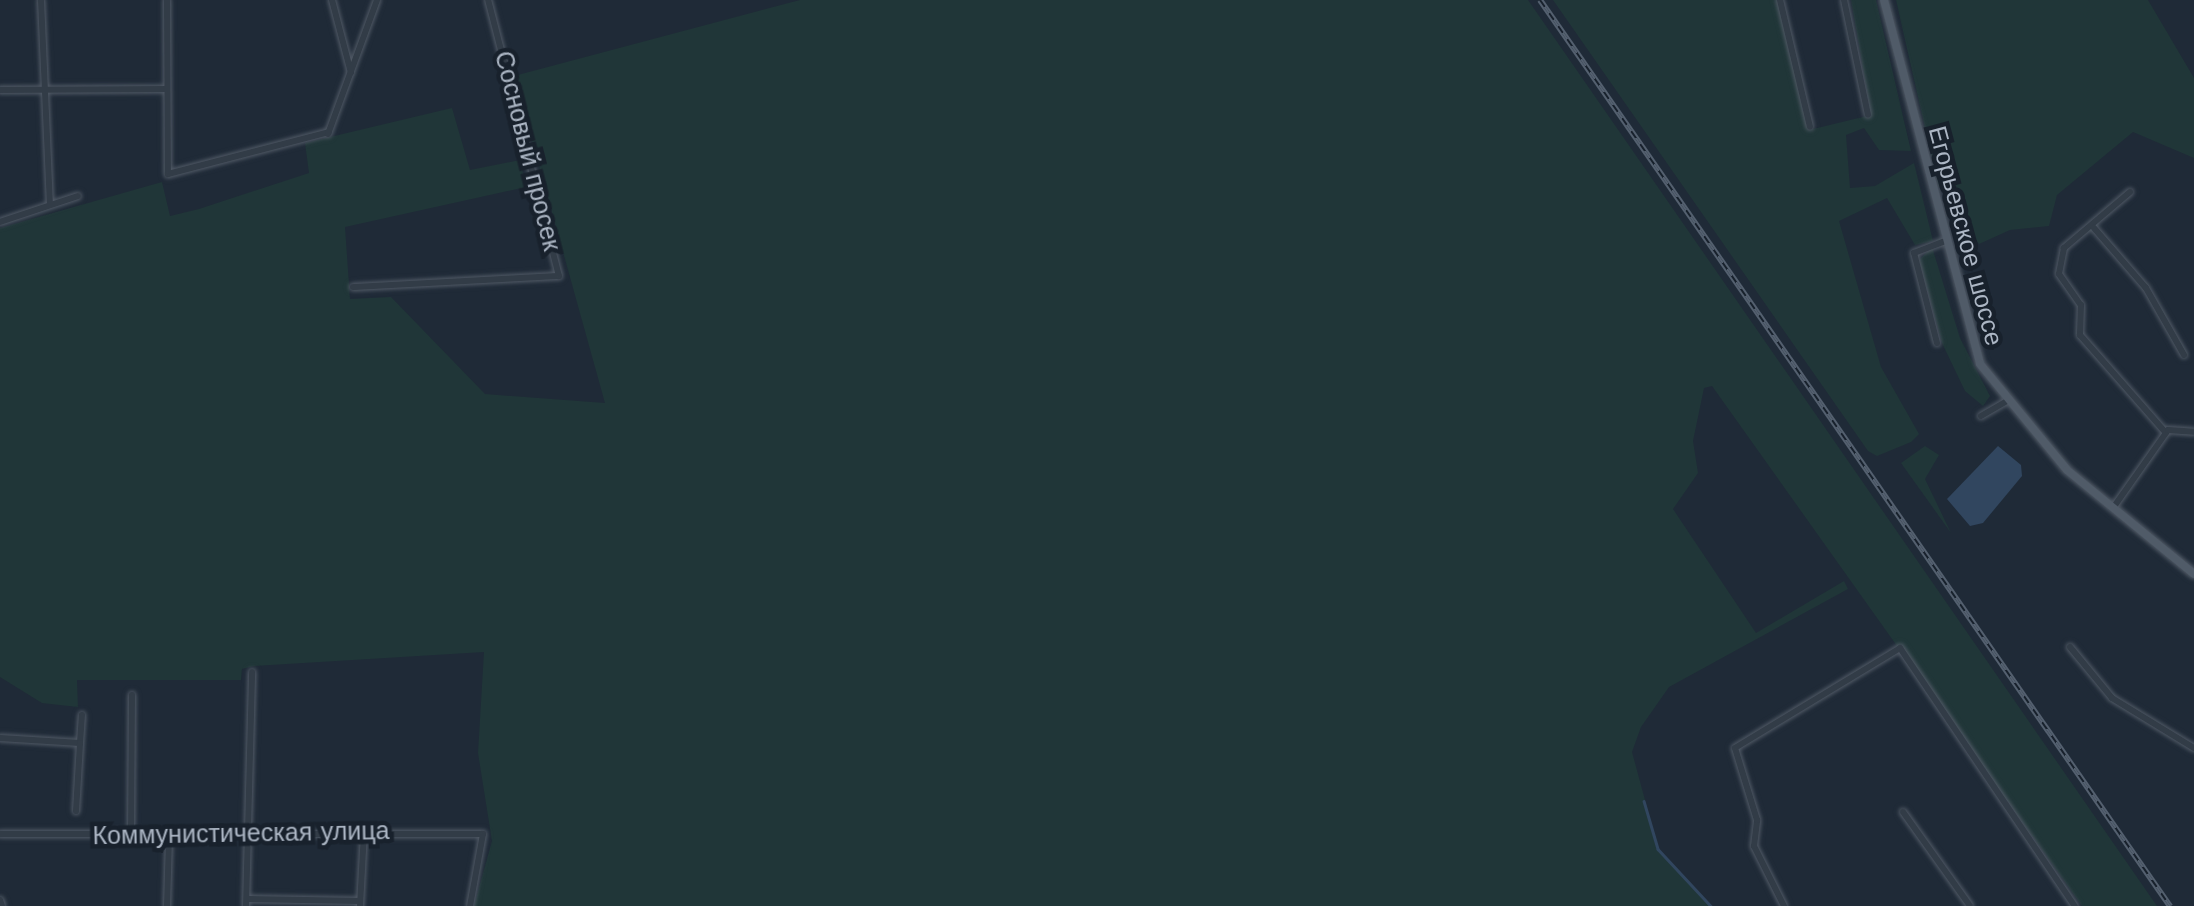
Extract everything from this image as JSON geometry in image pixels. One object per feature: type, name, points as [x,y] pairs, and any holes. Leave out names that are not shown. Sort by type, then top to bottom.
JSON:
[{"type":"main road","name":"Егорьевское шоссе","points":[[1884,0],[1972,346],[2005,402],[2113,508],[2194,574]]},
{"type":"street","points":[[41,0],[50,204]]},
{"type":"street","points":[[167,0],[168,174],[329,133],[378,0]]},
{"type":"street","points":[[332,0],[351,74]]},
{"type":"street","name":"Сосновый просек","points":[[353,287],[559,276],[488,0]]},
{"type":"street","points":[[1780,0],[1810,127]]},
{"type":"street","points":[[1844,0],[1868,115]]},
{"type":"street","points":[[0,90],[45,94],[165,89]]},
{"type":"street","points":[[2130,192],[2094,228],[2064,248],[2058,274],[2081,305],[2080,334],[2166,433]]},
{"type":"street","points":[[0,222],[78,196]]},
{"type":"street","points":[[2094,228],[2146,288],[2184,356]]},
{"type":"street","points":[[1936,343],[1914,253],[1943,242]]},
{"type":"street","points":[[1981,416],[2005,402]]},
{"type":"street","points":[[2166,433],[2194,432]]},
{"type":"street","points":[[2113,508],[2166,433]]},
{"type":"street","points":[[2070,647],[2112,698],[2194,748]]},
{"type":"street","points":[[1784,906],[1758,860],[1757,820],[1733,754],[1900,648],[2076,906]]},
{"type":"street","points":[[252,672],[246,903],[360,904],[364,832]]},
{"type":"street","points":[[131,836],[132,695]]},
{"type":"street","points":[[76,811],[82,715]]},
{"type":"street","points":[[0,738],[80,743]]},
{"type":"street","points":[[1903,812],[1970,906]]},
{"type":"street","name":"Коммунистическая улица","points":[[0,834],[482,834],[470,906]]},
{"type":"street","points":[[167,906],[169,836]]},
{"type":"green space","points":[[800,0],[1528,0],[2157,906],[2082,906],[1712,386],[1704,388],[1693,441],[1698,473],[1673,509],[1756,633],[1844,581],[1848,589],[1669,687],[1641,727],[1632,752],[1658,848],[1712,906],[474,906],[492,841],[478,753],[484,652],[254,666],[242,669],[241,680],[77,680],[78,707],[42,703],[0,677],[0,228],[162,182],[170,216],[199,209],[309,173],[305,143],[452,108],[470,170],[520,160],[526,187],[345,227],[350,299],[391,297],[485,394],[605,403],[514,76]]},
{"type":"green space","points":[[1553,0],[1778,0],[1809,130],[1871,115],[1851,0],[1876,0],[1911,151],[1879,150],[1864,128],[1846,135],[1850,188],[1875,186],[1914,163],[1933,241],[1915,245],[1887,198],[1839,221],[1881,367],[1919,434],[1911,442],[1877,456],[1868,451]]},
{"type":"green space","points":[[1896,0],[2148,0],[2194,78],[2194,158],[2133,132],[2057,195],[2049,226],[2010,230],[1979,244],[1938,185]]},
{"type":"green space","points":[[1932,247],[1960,338],[1990,396],[1983,406],[1965,391],[1942,343],[1919,260]]},
{"type":"green space","points":[[1925,446],[1939,455],[1925,479],[1951,533],[1901,463]]},
{"type":"water","points":[[1998,446],[2021,465],[2022,476],[1983,523],[1970,526],[1947,499]]},
{"type":"waterway","points":[[1644,801],[1658,849],[1711,906]]},
{"type":"railway","points":[[1540,0],[2170,906]]}]
